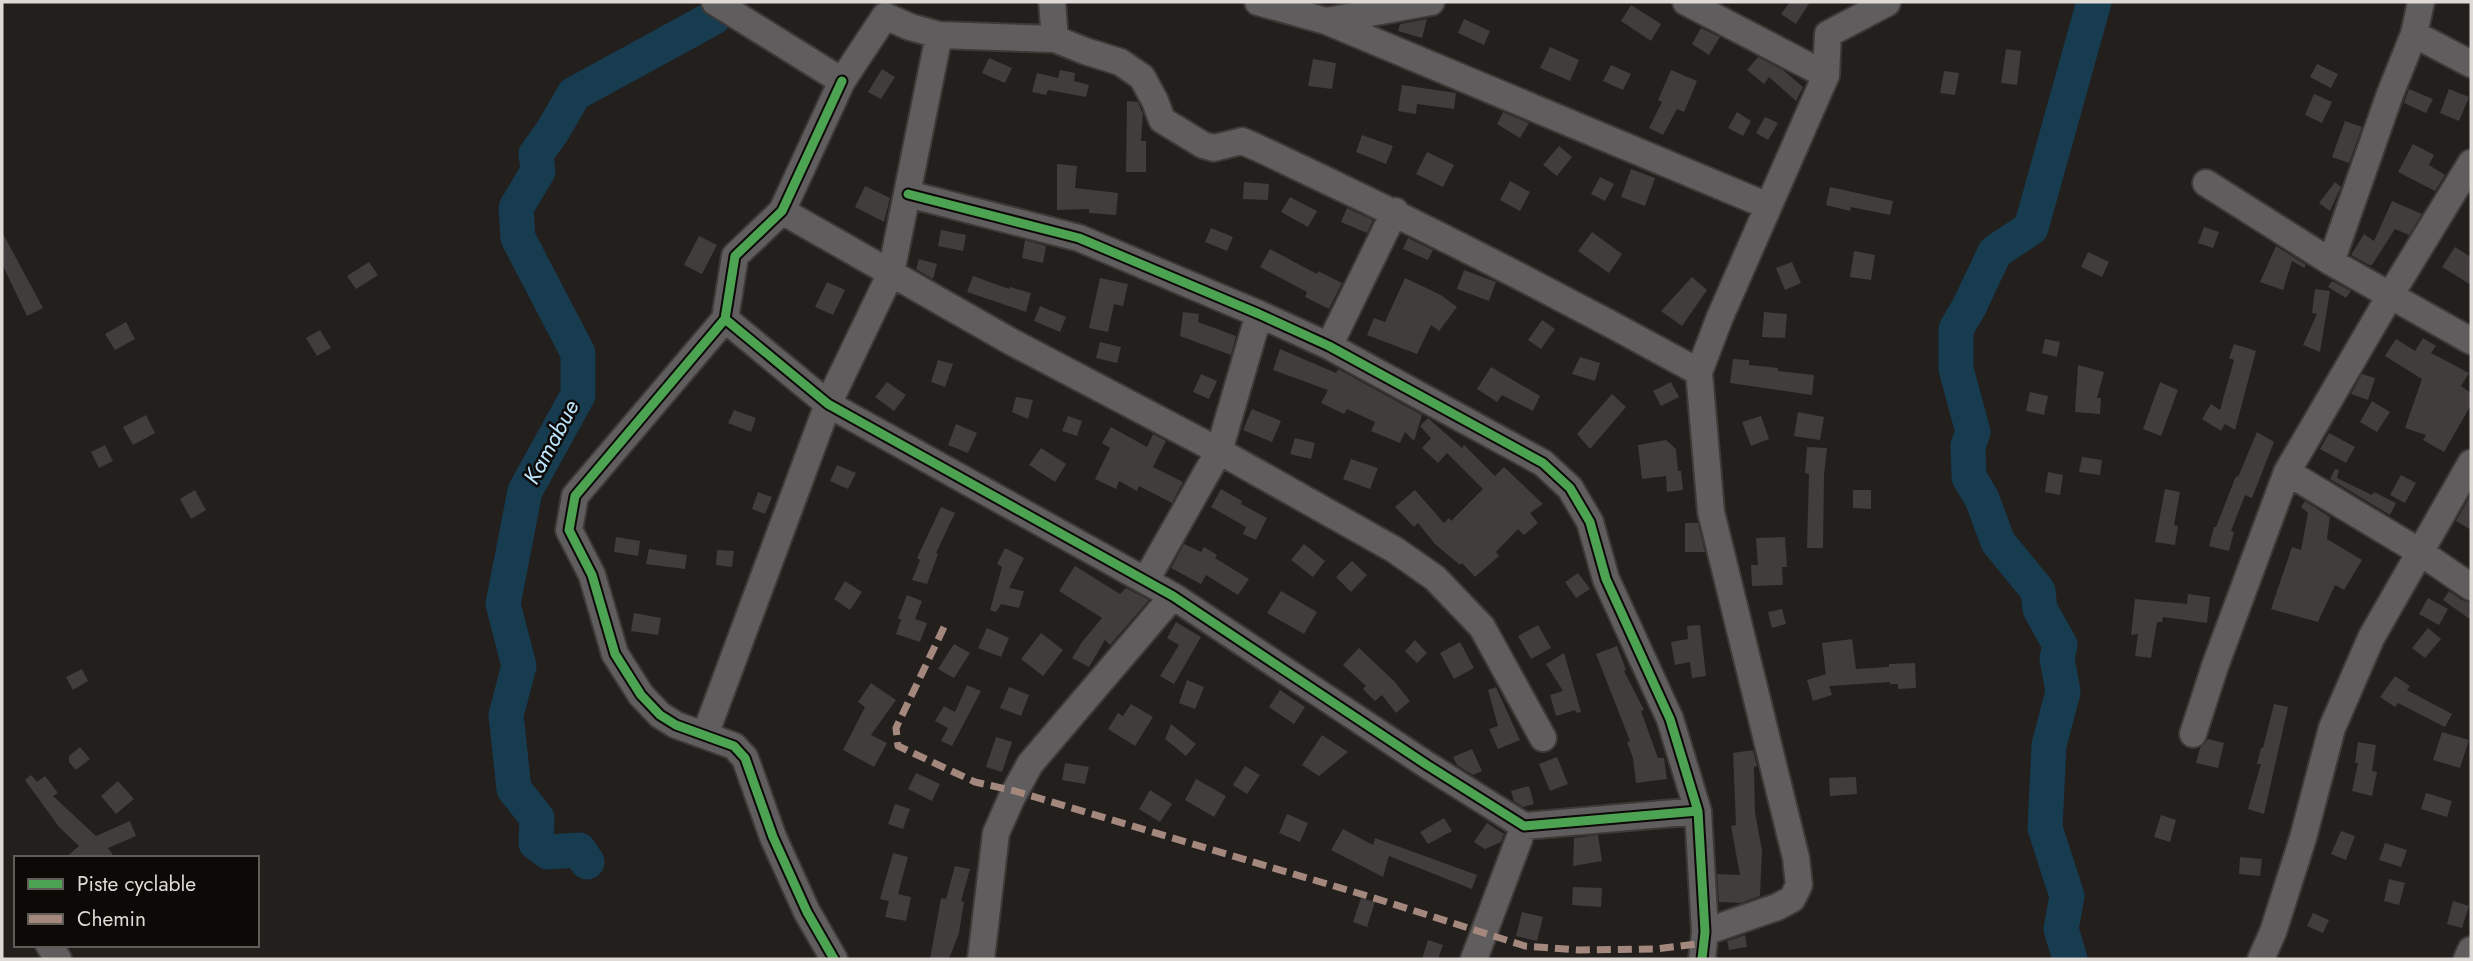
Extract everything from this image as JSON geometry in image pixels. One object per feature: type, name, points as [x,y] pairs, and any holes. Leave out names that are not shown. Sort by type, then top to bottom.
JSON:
[{"type":"street","points":[[715,2],[842,81]]},
{"type":"street","points":[[1052,2],[1055,39]]},
{"type":"street","points":[[1258,2],[1326,21],[1768,206]]},
{"type":"street","points":[[1326,21],[1432,2]]},
{"type":"street","points":[[1686,2],[1826,75]]},
{"type":"street","points":[[2331,262],[2390,93],[2414,34],[2421,2]]},
{"type":"street","points":[[1705,932],[1777,907],[1791,899],[1799,885],[1796,858],[1711,512],[1699,372],[1720,317],[1826,75],[1828,34],[1887,3]]},
{"type":"street","points":[[834,959],[807,912],[772,837],[745,758],[734,746],[676,725],[660,715],[641,695],[615,654],[592,575],[569,530],[575,496],[725,318],[735,256],[782,211],[842,81],[885,16],[939,35],[1055,39],[1120,62],[1142,76],[1162,120],[1203,145],[1214,148],[1242,141],[1395,211],[1564,298],[1699,372]]},
{"type":"street","points":[[2414,34],[2471,64]]},
{"type":"street","points":[[705,735],[828,404],[891,273],[939,35]]},
{"type":"street","points":[[2193,734],[2215,666],[2287,472],[2471,163]]},
{"type":"street","points":[[2206,183],[2331,262],[2471,341]]},
{"type":"street","points":[[908,194],[1079,238],[1259,314],[1329,346],[1543,463],[1570,488],[1590,522],[1606,579],[1670,719],[1698,811],[1705,932],[1702,959]]},
{"type":"street","points":[[782,211],[1010,341],[1219,451],[1395,550],[1435,578],[1482,627],[1543,738]]},
{"type":"street","points":[[1329,346],[1395,211]]},
{"type":"street","points":[[1146,580],[1219,451],[1259,314]]},
{"type":"street","points":[[725,318],[828,404],[1173,596],[1427,765],[1524,826],[1698,811]]},
{"type":"street","points":[[2261,959],[2273,932],[2303,838],[2332,728],[2371,638],[2471,463]]},
{"type":"street","points":[[2287,472],[2420,552],[2471,587]]},
{"type":"street","points":[[981,959],[996,833],[1012,797],[1030,764],[1173,596]]},
{"type":"street","points":[[1474,959],[1524,826]]},
{"type":"street","points":[[2467,959],[2471,950]]},
{"type":"building","points":[[1790,2],[1810,2],[1796,24],[1781,14]]},
{"type":"building","points":[[1631,5],[1661,24],[1651,41],[1621,21]]},
{"type":"building","points":[[1427,19],[1422,38],[1398,31],[1400,24]]},
{"type":"building","points":[[1464,19],[1490,31],[1484,45],[1458,33]]},
{"type":"building","points":[[1701,28],[1720,37],[1709,55],[1692,44]]},
{"type":"building","points":[[1550,47],[1579,60],[1570,81],[1540,68]]},
{"type":"building","points":[[2006,49],[2021,51],[2017,85],[2001,83]]},
{"type":"building","points":[[1758,57],[1783,70],[1803,87],[1796,101],[1769,77],[1764,84],[1747,70]]},
{"type":"building","points":[[989,58],[1012,68],[1005,83],[982,73]]},
{"type":"building","points":[[1313,59],[1336,63],[1332,89],[1308,86]]},
{"type":"building","points":[[2317,64],[2338,74],[2331,88],[2310,77]]},
{"type":"building","points":[[1611,65],[1631,74],[1623,90],[1603,81]]},
{"type":"building","points":[[882,69],[895,77],[881,99],[868,92]]},
{"type":"building","points":[[1060,70],[1075,73],[1074,81],[1089,85],[1086,97],[1048,90],[1046,95],[1032,92],[1037,73],[1058,78]]},
{"type":"building","points":[[1671,70],[1697,81],[1684,112],[1677,109],[1663,135],[1649,128],[1662,102],[1658,100]]},
{"type":"building","points":[[1944,71],[1959,73],[1955,95],[1940,93]]},
{"type":"building","points":[[1402,85],[1456,93],[1454,109],[1417,104],[1416,114],[1398,111]]},
{"type":"building","points":[[2409,89],[2433,99],[2426,113],[2404,103]]},
{"type":"building","points":[[2449,89],[2469,97],[2459,121],[2440,113]]},
{"type":"building","points":[[2314,94],[2332,102],[2322,123],[2305,115]]},
{"type":"building","points":[[1127,101],[1138,102],[1143,114],[1141,141],[1146,141],[1146,172],[1126,172]]},
{"type":"building","points":[[1503,112],[1529,123],[1520,138],[1497,124]]},
{"type":"building","points":[[1737,112],[1751,121],[1743,136],[1728,128]]},
{"type":"building","points":[[1765,117],[1778,123],[1768,140],[1756,133]]},
{"type":"building","points":[[2345,121],[2362,127],[2349,163],[2332,157]]},
{"type":"building","points":[[1362,135],[1393,146],[1386,164],[1356,152]]},
{"type":"building","points":[[2413,144],[2434,155],[2429,165],[2445,175],[2435,191],[2398,172]]},
{"type":"building","points":[[1559,146],[1572,157],[1557,176],[1543,165]]},
{"type":"building","points":[[1427,152],[1454,165],[1443,187],[1416,174]]},
{"type":"building","points":[[1057,164],[1077,166],[1075,188],[1118,193],[1116,215],[1089,213],[1089,209],[1057,210]]},
{"type":"building","points":[[1631,169],[1655,178],[1645,206],[1621,197]]},
{"type":"building","points":[[1600,177],[1614,184],[1605,201],[1591,194]]},
{"type":"building","points":[[1510,181],[1530,192],[1520,211],[1500,200]]},
{"type":"building","points":[[1244,182],[1269,184],[1268,200],[1243,199]]},
{"type":"building","points":[[2335,182],[2341,187],[2330,211],[2319,203]]},
{"type":"building","points":[[865,186],[890,198],[884,222],[855,207]]},
{"type":"building","points":[[1830,187],[1893,201],[1890,215],[1851,207],[1850,211],[1826,205]]},
{"type":"building","points":[[1290,197],[1317,211],[1308,227],[1281,212]]},
{"type":"building","points":[[2392,201],[2422,214],[2409,235],[2395,229],[2372,265],[2369,265],[2351,255],[2364,234],[2374,241]]},
{"type":"building","points":[[1347,208],[1373,220],[1367,233],[1341,222]]},
{"type":"building","points":[[2204,227],[2219,232],[2213,248],[2198,243]]},
{"type":"building","points":[[1211,228],[1233,237],[1227,251],[1205,242]]},
{"type":"building","points":[[941,230],[966,235],[963,251],[938,246]]},
{"type":"building","points":[[2,232],[43,308],[27,316],[2,264]]},
{"type":"building","points":[[1592,232],[1622,254],[1609,273],[1578,251]]},
{"type":"building","points":[[699,236],[717,245],[702,274],[684,265]]},
{"type":"building","points":[[1408,238],[1433,250],[1428,260],[1403,249]]},
{"type":"building","points":[[1025,240],[1046,246],[1043,263],[1022,258]]},
{"type":"building","points":[[2276,246],[2306,265],[2304,268],[2292,261],[2283,290],[2260,282]]},
{"type":"building","points":[[2455,247],[2471,257],[2471,285],[2442,267]]},
{"type":"building","points":[[1270,249],[1317,274],[1318,271],[1342,283],[1329,309],[1305,297],[1307,292],[1260,267]]},
{"type":"building","points":[[1854,251],[1875,255],[1871,280],[1850,277]]},
{"type":"building","points":[[2088,252],[2109,262],[2102,277],[2081,267]]},
{"type":"building","points":[[919,259],[937,264],[933,279],[916,269]]},
{"type":"building","points":[[369,262],[378,275],[356,289],[347,276]]},
{"type":"building","points":[[1792,262],[1801,283],[1785,290],[1776,268]]},
{"type":"building","points":[[1464,270],[1496,282],[1489,301],[1457,289]]},
{"type":"building","points":[[973,276],[1009,289],[1010,287],[1031,293],[1026,312],[967,292]]},
{"type":"building","points":[[1692,277],[1707,290],[1682,326],[1661,311]]},
{"type":"building","points":[[1100,278],[1128,284],[1123,306],[1114,304],[1108,332],[1089,328]]},
{"type":"building","points":[[1405,278],[1441,295],[1457,307],[1439,331],[1431,325],[1417,354],[1367,335],[1374,318],[1385,322]]},
{"type":"building","points":[[2332,281],[2351,291],[2346,298],[2328,287]]},
{"type":"building","points":[[827,282],[845,290],[833,315],[815,307]]},
{"type":"building","points":[[2315,289],[2330,291],[2320,352],[2303,345],[2317,314],[2312,313]]},
{"type":"building","points":[[1040,306],[1066,317],[1060,332],[1034,321]]},
{"type":"building","points":[[1183,312],[1199,314],[1198,322],[1236,336],[1231,355],[1180,336]]},
{"type":"building","points":[[1764,312],[1787,314],[1785,338],[1762,337]]},
{"type":"building","points":[[1542,320],[1555,329],[1541,349],[1528,340]]},
{"type":"building","points":[[126,322],[135,339],[115,350],[105,334]]},
{"type":"building","points":[[320,330],[331,348],[317,356],[306,338]]},
{"type":"building","points":[[2423,338],[2436,346],[2431,353],[2469,373],[2461,386],[2471,393],[2471,405],[2444,452],[2423,440],[2426,435],[2405,428],[2422,379],[2385,356],[2396,339],[2415,351]]},
{"type":"building","points":[[2045,339],[2060,342],[2057,357],[2042,353]]},
{"type":"building","points":[[1100,342],[1121,347],[1117,363],[1096,358]]},
{"type":"building","points":[[2234,344],[2256,351],[2235,430],[2225,424],[2221,431],[2202,419],[2211,404],[2220,410],[2234,360],[2229,358]]},
{"type":"building","points":[[1280,349],[1336,373],[1338,369],[1422,415],[1414,441],[1405,432],[1400,443],[1371,431],[1375,422],[1347,409],[1344,414],[1321,403],[1328,390],[1273,370]]},
{"type":"building","points":[[1580,357],[1600,363],[1595,381],[1572,374]]},
{"type":"building","points":[[1733,359],[1749,360],[1749,365],[1778,368],[1778,371],[1814,375],[1812,395],[1730,383]]},
{"type":"building","points":[[938,360],[953,364],[945,387],[931,382]]},
{"type":"building","points":[[2078,365],[2104,372],[2097,398],[2101,398],[2100,414],[2075,412]]},
{"type":"building","points":[[1491,367],[1540,396],[1533,411],[1502,395],[1497,402],[1477,389]]},
{"type":"building","points":[[1201,374],[1217,381],[1209,399],[1193,392]]},
{"type":"building","points":[[2362,374],[2375,378],[2368,400],[2351,394]]},
{"type":"building","points":[[887,382],[906,395],[894,411],[875,397]]},
{"type":"building","points":[[1671,382],[1679,397],[1661,406],[1653,391]]},
{"type":"building","points":[[2160,382],[2178,390],[2161,436],[2143,429]]},
{"type":"building","points":[[2030,392],[2048,396],[2044,415],[2026,411]]},
{"type":"building","points":[[1612,394],[1626,407],[1590,449],[1577,434]]},
{"type":"building","points":[[1016,397],[1033,400],[1028,419],[1012,412]]},
{"type":"building","points":[[2372,401],[2390,412],[2377,432],[2360,422]]},
{"type":"building","points":[[1252,409],[1281,421],[1272,442],[1243,430]]},
{"type":"building","points":[[734,410],[756,418],[751,432],[728,423]]},
{"type":"building","points":[[1798,412],[1824,417],[1820,440],[1794,436]]},
{"type":"building","points":[[146,415],[155,433],[133,445],[123,427]]},
{"type":"building","points":[[1068,416],[1082,421],[1077,436],[1062,431]]},
{"type":"building","points":[[1761,416],[1769,439],[1751,446],[1742,422]]},
{"type":"building","points":[[1428,418],[1462,448],[1464,445],[1495,476],[1504,467],[1543,504],[1530,513],[1538,523],[1524,535],[1518,529],[1496,552],[1499,556],[1475,577],[1462,563],[1460,565],[1435,544],[1418,523],[1414,527],[1395,507],[1415,490],[1444,523],[1449,518],[1451,521],[1483,489],[1447,453],[1438,463],[1422,448],[1431,438],[1420,426]]},
{"type":"building","points":[[956,424],[977,433],[968,453],[948,445]]},
{"type":"building","points":[[1111,427],[1147,447],[1153,434],[1166,441],[1153,467],[1183,482],[1172,503],[1139,486],[1137,491],[1119,481],[1116,489],[1095,479],[1110,448],[1102,443]]},
{"type":"building","points":[[2257,432],[2274,442],[2252,498],[2245,495],[2231,531],[2234,532],[2229,551],[2209,546],[2214,527]]},
{"type":"building","points":[[2329,433],[2355,447],[2346,463],[2320,449]]},
{"type":"building","points":[[1295,438],[1315,443],[1311,459],[1290,454]]},
{"type":"building","points":[[1666,440],[1676,449],[1683,490],[1667,492],[1666,476],[1642,479],[1638,445]]},
{"type":"building","points":[[105,445],[113,461],[99,468],[91,452]]},
{"type":"building","points":[[1807,447],[1827,448],[1823,548],[1807,548]]},
{"type":"building","points":[[1041,448],[1066,464],[1055,482],[1029,465]]},
{"type":"building","points":[[2082,457],[2102,460],[2100,475],[2079,472]]},
{"type":"building","points":[[1351,459],[1378,468],[1370,489],[1343,479]]},
{"type":"building","points":[[837,465],[856,473],[848,489],[830,481]]},
{"type":"building","points":[[2335,469],[2339,470],[2337,478],[2396,503],[2390,515],[2330,479]]},
{"type":"building","points":[[2048,472],[2063,475],[2060,495],[2045,492]]},
{"type":"building","points":[[2401,475],[2416,483],[2405,503],[2390,495]]},
{"type":"building","points":[[1221,489],[1267,518],[1256,540],[1243,534],[1246,527],[1211,507]]},
{"type":"building","points":[[2165,489],[2180,492],[2174,525],[2178,526],[2175,545],[2155,542]]},
{"type":"building","points":[[195,490],[206,510],[191,519],[180,499]]},
{"type":"building","points":[[1853,490],[1871,490],[1871,509],[1853,508]]},
{"type":"building","points":[[758,492],[772,497],[765,514],[752,509]]},
{"type":"building","points":[[2471,494],[2471,530],[2456,521]]},
{"type":"building","points":[[2305,501],[2330,517],[2327,539],[2362,560],[2344,590],[2335,585],[2318,622],[2271,609],[2292,547],[2301,550],[2308,513],[2301,507]]},
{"type":"building","points":[[941,507],[955,513],[936,553],[938,554],[927,584],[912,580],[920,560],[917,558]]},
{"type":"building","points":[[1685,523],[1698,523],[1705,552],[1685,552]]},
{"type":"building","points":[[616,537],[640,541],[638,556],[614,552]]},
{"type":"building","points":[[1785,537],[1787,567],[1782,567],[1783,585],[1752,586],[1751,565],[1758,565],[1756,538]]},
{"type":"building","points":[[1184,544],[1201,552],[1204,547],[1217,555],[1215,558],[1249,579],[1238,595],[1206,575],[1201,584],[1171,568]]},
{"type":"building","points":[[1304,544],[1325,561],[1313,577],[1291,560]]},
{"type":"building","points":[[1005,548],[1024,558],[1009,588],[1024,591],[1019,608],[1001,604],[996,612],[990,610],[1002,567],[997,564]]},
{"type":"building","points":[[649,549],[687,555],[685,569],[646,564]]},
{"type":"building","points":[[717,550],[734,551],[732,567],[716,565]]},
{"type":"building","points":[[1352,561],[1367,575],[1351,592],[1336,577]]},
{"type":"building","points":[[1075,566],[1120,594],[1126,588],[1149,600],[1110,645],[1105,640],[1089,667],[1072,658],[1102,618],[1059,591]]},
{"type":"building","points":[[1578,573],[1590,589],[1576,598],[1565,582]]},
{"type":"building","points":[[845,581],[862,592],[850,610],[834,599]]},
{"type":"building","points":[[1281,591],[1317,612],[1304,634],[1267,613]]},
{"type":"building","points":[[2449,591],[2471,603],[2471,620],[2443,600]]},
{"type":"building","points":[[2188,594],[2210,597],[2207,623],[2163,617],[2162,622],[2157,622],[2151,658],[2135,656],[2138,634],[2131,635],[2135,599],[2187,604]]},
{"type":"building","points":[[907,595],[922,601],[915,619],[927,623],[920,642],[896,634],[901,620],[898,618]]},
{"type":"building","points":[[2428,598],[2448,609],[2439,625],[2419,614]]},
{"type":"building","points":[[1782,609],[1786,624],[1772,628],[1768,612]]},
{"type":"building","points":[[634,613],[661,618],[658,635],[631,631]]},
{"type":"building","points":[[1176,622],[1201,637],[1174,684],[1160,676],[1179,645],[1167,638]]},
{"type":"building","points":[[1538,625],[1551,648],[1531,659],[1518,636]]},
{"type":"building","points":[[1700,625],[1706,676],[1692,678],[1690,662],[1675,665],[1671,642],[1688,639],[1687,626]]},
{"type":"building","points":[[987,628],[1009,638],[1001,657],[978,648]]},
{"type":"building","points":[[2428,628],[2441,639],[2425,658],[2412,648]]},
{"type":"building","points":[[1041,633],[1063,650],[1043,676],[1021,659]]},
{"type":"building","points":[[1852,639],[1856,669],[1915,663],[1916,688],[1898,689],[1898,684],[1890,682],[1829,686],[1832,695],[1813,701],[1807,680],[1826,674],[1822,643]]},
{"type":"building","points":[[1415,640],[1427,653],[1417,663],[1405,651]]},
{"type":"building","points":[[1460,642],[1474,668],[1454,679],[1440,653]]},
{"type":"building","points":[[954,644],[970,653],[954,678],[938,669]]},
{"type":"building","points":[[1617,646],[1626,670],[1624,671],[1644,710],[1641,711],[1658,758],[1664,758],[1667,779],[1636,783],[1633,758],[1627,742],[1630,741],[1596,654]]},
{"type":"building","points":[[1359,648],[1394,681],[1410,701],[1396,713],[1382,695],[1375,701],[1363,689],[1366,686],[1343,665]]},
{"type":"building","points":[[1564,653],[1581,712],[1577,713],[1575,710],[1556,716],[1550,695],[1563,691],[1546,664]]},
{"type":"building","points":[[82,669],[88,681],[73,690],[66,677]]},
{"type":"building","points":[[2395,676],[2410,686],[2407,690],[2452,714],[2445,727],[2398,703],[2395,707],[2380,697]]},
{"type":"building","points":[[1187,680],[1204,687],[1195,709],[1179,703]]},
{"type":"building","points":[[871,683],[896,700],[871,735],[887,743],[874,767],[843,750],[865,707],[858,702]]},
{"type":"building","points":[[967,685],[981,691],[952,746],[941,741],[948,728],[935,721],[944,706],[955,712]]},
{"type":"building","points":[[1009,687],[1029,695],[1021,716],[1000,708]]},
{"type":"building","points":[[1496,687],[1520,740],[1498,749],[1489,729],[1498,726],[1488,690]]},
{"type":"building","points":[[1280,690],[1305,707],[1294,724],[1269,707]]},
{"type":"building","points":[[1131,704],[1153,717],[1135,746],[1108,729],[1118,713],[1123,716]]},
{"type":"building","points":[[2274,704],[2288,707],[2264,814],[2248,809]]},
{"type":"building","points":[[1171,724],[1196,744],[1186,756],[1165,739]]},
{"type":"building","points":[[2442,732],[2469,740],[2460,768],[2433,760]]},
{"type":"building","points":[[1322,735],[1348,752],[1319,776],[1302,765]]},
{"type":"building","points":[[996,737],[1012,742],[1002,772],[986,767]]},
{"type":"building","points":[[2208,739],[2224,743],[2218,768],[2196,763],[2200,748]]},
{"type":"building","points":[[2358,742],[2376,745],[2372,771],[2377,772],[2372,796],[2352,791],[2358,763],[2355,763]]},
{"type":"building","points":[[80,747],[90,759],[76,770],[69,762],[69,756]]},
{"type":"building","points":[[1472,749],[1482,771],[1473,775],[1457,765],[1453,757]]},
{"type":"building","points":[[1753,750],[1757,766],[1754,767],[1755,813],[1762,850],[1760,896],[1741,903],[1719,902],[1717,874],[1740,875],[1731,826],[1736,825],[1733,753]]},
{"type":"building","points":[[1557,757],[1568,784],[1550,791],[1539,764]]},
{"type":"building","points":[[1065,763],[1089,767],[1085,784],[1062,780]]},
{"type":"building","points":[[1245,766],[1260,775],[1247,794],[1233,785]]},
{"type":"building","points":[[916,773],[940,784],[932,801],[908,789]]},
{"type":"building","points":[[31,775],[37,782],[45,776],[58,793],[53,796],[96,836],[130,821],[136,836],[108,848],[114,856],[67,856],[79,846],[59,827],[25,780]]},
{"type":"building","points":[[1856,777],[1857,794],[1830,796],[1829,778]]},
{"type":"building","points":[[1196,779],[1226,796],[1214,817],[1185,800]]},
{"type":"building","points":[[118,781],[134,799],[116,814],[101,796]]},
{"type":"building","points":[[1529,786],[1534,804],[1523,807],[1514,801],[1511,791]]},
{"type":"building","points":[[1150,790],[1172,804],[1160,822],[1139,809]]},
{"type":"building","points":[[2426,793],[2452,801],[2447,817],[2421,809]]},
{"type":"building","points":[[895,804],[910,809],[903,829],[888,824]]},
{"type":"building","points":[[1287,814],[1308,823],[1300,842],[1279,833]]},
{"type":"building","points":[[2161,815],[2176,820],[2170,842],[2154,837]]},
{"type":"building","points":[[1444,818],[1452,831],[1428,844],[1420,832]]},
{"type":"building","points":[[1487,823],[1504,834],[1501,842],[1485,849],[1474,842]]},
{"type":"building","points":[[1343,829],[1373,845],[1375,838],[1477,875],[1472,889],[1389,856],[1383,877],[1331,850]]},
{"type":"building","points":[[2341,831],[2355,836],[2346,860],[2331,854]]},
{"type":"building","points":[[1598,835],[1602,861],[1573,866],[1574,838]]},
{"type":"building","points":[[2385,843],[2407,850],[2401,867],[2379,860]]},
{"type":"building","points":[[893,853],[908,857],[898,894],[911,897],[906,921],[885,917],[889,901],[880,899]]},
{"type":"building","points":[[2240,857],[2262,859],[2260,876],[2239,874]]},
{"type":"building","points":[[955,866],[970,869],[961,901],[964,902],[959,933],[949,959],[930,959],[941,898],[946,899]]},
{"type":"building","points":[[2389,879],[2405,883],[2399,905],[2384,901]]},
{"type":"building","points":[[1573,887],[1602,888],[1601,907],[1572,905]]},
{"type":"building","points":[[1361,898],[1375,902],[1367,927],[1353,922]]},
{"type":"building","points":[[2453,901],[2469,906],[2462,928],[2447,924]]},
{"type":"building","points":[[1522,912],[1543,917],[1537,941],[1516,936]]},
{"type":"building","points":[[2313,913],[2329,920],[2323,933],[2307,926]]},
{"type":"building","points":[[1745,935],[1747,947],[1729,950],[1727,941]]},
{"type":"building","points":[[1428,940],[1443,945],[1438,959],[1422,959]]},
{"type":"waterway","name":"Kamabue","points":[[587,862],[579,850],[548,852],[536,843],[537,818],[514,789],[506,715],[519,666],[503,604],[525,491],[578,395],[578,353],[518,238],[516,208],[538,171],[536,154],[574,94],[713,18],[727,2]]},
{"type":"waterway","points":[[2070,959],[2061,929],[2067,896],[2045,828],[2049,745],[2063,692],[2057,658],[2060,645],[2040,609],[2038,591],[1998,542],[1982,499],[1969,477],[1968,446],[1973,432],[1956,369],[1956,329],[1995,252],[2031,228],[2094,2]]},
{"type":"marked path","points":[[944,627],[896,728],[898,746],[975,782],[1015,791],[1371,897],[1525,946],[1579,950],[1656,949],[1704,943]]},
{"type":"cycle path","points":[[834,959],[807,912],[773,837],[745,758],[734,746],[676,725],[660,715],[641,695],[615,654],[592,575],[569,530],[575,496],[725,319],[735,256],[782,211],[842,81]]},
{"type":"cycle path","points":[[908,194],[1079,238],[1259,314],[1329,346],[1543,463],[1570,488],[1590,522],[1606,579],[1670,719],[1698,811],[1705,932],[1702,959]]},
{"type":"cycle path","points":[[725,319],[828,404],[1173,596],[1427,765],[1524,826],[1698,811]]}]
